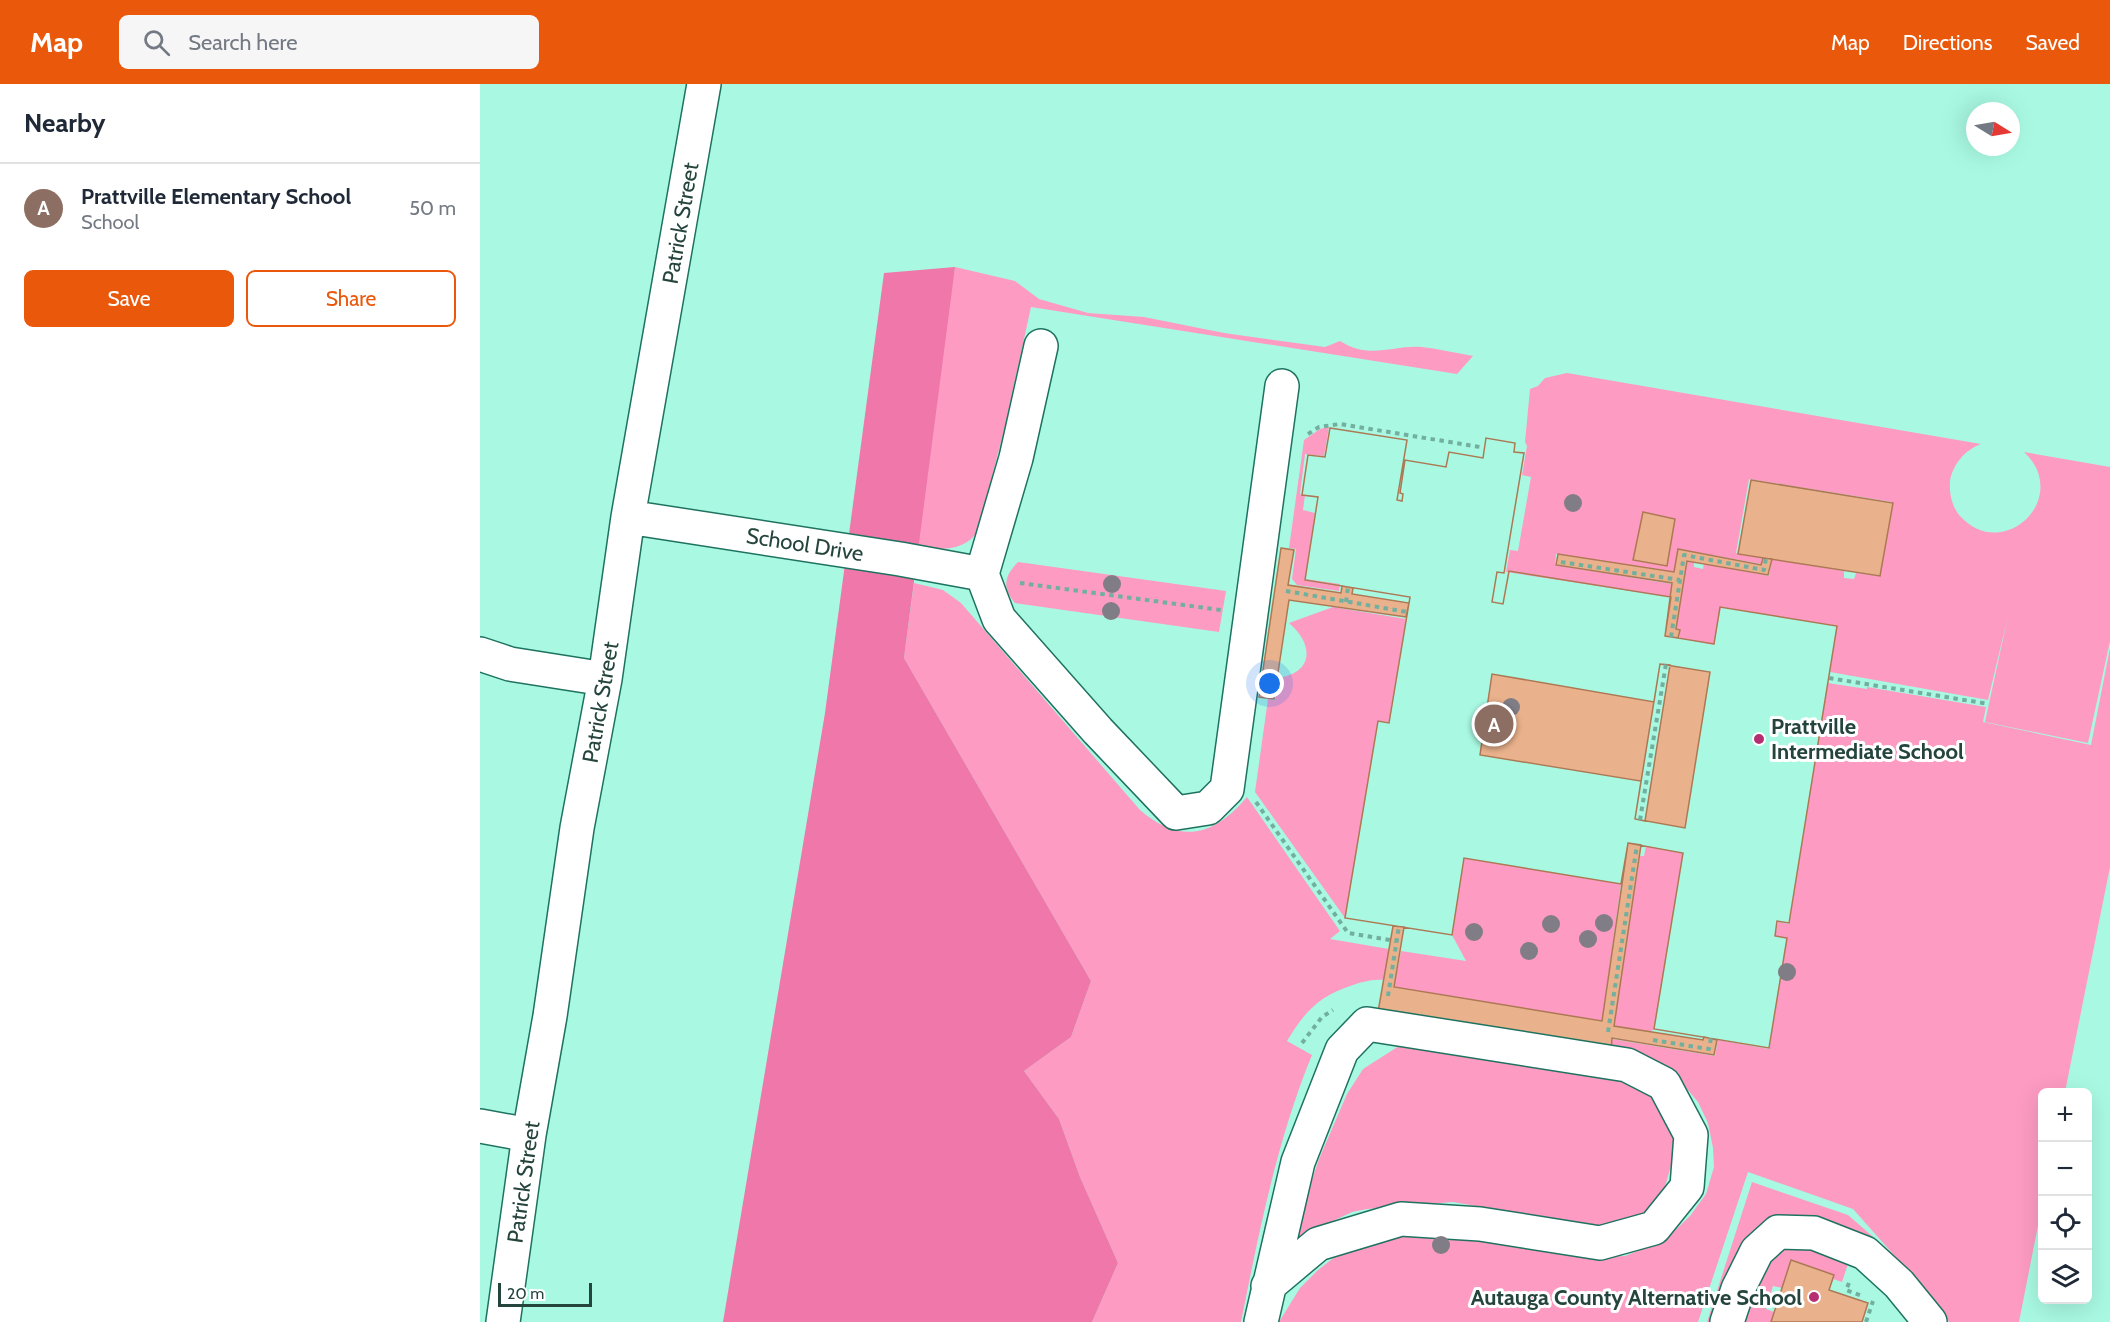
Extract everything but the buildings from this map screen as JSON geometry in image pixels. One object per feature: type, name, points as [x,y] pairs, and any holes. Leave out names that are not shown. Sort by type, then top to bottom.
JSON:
[{"type":"street","name":"Patrick Street","points":[[503,1322],[529,1135],[550,1016],[578,828],[605,679],[628,517],[704,84]]},
{"type":"street","points":[[1041,346],[1016,459],[996,578],[999,619],[1098,731],[1176,813],[1208,808],[1227,789],[1282,387]]},
{"type":"street","name":"School Drive","points":[[628,517],[900,559],[996,578]]},
{"type":"street","points":[[480,654],[510,664],[605,679]]},
{"type":"street","points":[[1261,1322],[1268,1286],[1298,1162],[1342,1050],[1367,1024],[1627,1065],[1664,1084],[1691,1135],[1688,1187],[1653,1228],[1600,1243],[1480,1224],[1401,1219],[1318,1244],[1268,1286]]},
{"type":"street","points":[[480,1126],[529,1135]]},
{"type":"street","points":[[1727,1322],[1738,1289],[1757,1251],[1778,1232],[1814,1233],[1865,1253],[1899,1284],[1930,1322]]},
{"type":"path","points":[[1300,439],[1319,427],[1340,424],[1480,447]]},
{"type":"path","points":[[1671,637],[1683,555],[1764,570],[1766,558]]},
{"type":"path","points":[[1561,562],[1680,580]]},
{"type":"path","points":[[996,578],[1222,610]]},
{"type":"path","points":[[1283,583],[1282,591],[1407,612]]},
{"type":"path","points":[[1346,602],[1348,587]]},
{"type":"path","points":[[1640,820],[1665,664]]},
{"type":"path","points":[[1829,678],[1989,704]]},
{"type":"path","points":[[1250,793],[1348,933],[1396,941]]},
{"type":"path","points":[[1608,1032],[1637,845]]},
{"type":"path","points":[[1388,997],[1399,926]]},
{"type":"shaded area","points":[[955,267],[1015,281],[1039,299],[1088,313],[1144,317],[1224,333],[1325,347],[1340,341],[1361,350],[1422,347],[1473,356],[1457,374],[1031,307],[1005,426],[978,531],[964,544],[955,547],[937,549],[908,545]]},
{"type":"shaded area","points":[[955,267],[904,658],[1091,981],[1071,1037],[1024,1071],[1059,1119],[1080,1177],[1118,1263],[1092,1322],[723,1322],[825,713],[884,273]]},
{"type":"shaded area","points":[[1567,373],[1981,444],[1970,450],[1957,463],[1950,481],[1951,495],[1960,516],[1977,529],[1995,533],[2012,529],[2026,519],[2036,505],[2040,488],[2037,470],[2024,452],[2110,467],[2110,641],[2088,743],[1985,722],[2008,616],[1988,700],[1830,672],[1837,626],[1721,607],[1714,645],[1679,638],[1680,630],[1676,629],[1687,561],[1694,562],[1694,567],[1703,569],[1704,563],[1769,576],[1772,559],[1844,571],[1844,578],[1854,579],[1856,573],[1880,576],[1892,502],[1749,479],[1736,553],[1762,558],[1761,564],[1678,549],[1674,573],[1556,554],[1555,565],[1672,584],[1670,597],[1506,572],[1510,550],[1518,551],[1531,477],[1522,475],[1527,446],[1525,442],[1530,389],[1538,386],[1545,378]]},
{"type":"shaded area","points":[[1329,427],[1324,456],[1305,454],[1300,494],[1305,495],[1303,510],[1315,513],[1305,579],[1340,584],[1339,591],[1297,585],[1292,579],[1296,549],[1289,548],[1304,440],[1320,429]]},
{"type":"shaded area","points":[[1018,562],[1226,591],[1219,632],[1015,603],[1008,592],[1006,582]]},
{"type":"shaded area","points":[[914,583],[943,590],[961,603],[1140,810],[1169,828],[1183,832],[1196,831],[1222,820],[1247,797],[1340,931],[1330,939],[1389,949],[1385,980],[1357,984],[1331,994],[1307,1013],[1287,1041],[1312,1055],[1279,1153],[1262,1220],[1241,1322],[1092,1322],[1118,1263],[1080,1177],[1059,1119],[1024,1071],[1071,1037],[1091,981],[904,658]]},
{"type":"shaded area","points":[[1333,607],[1406,619],[1389,722],[1378,721],[1345,918],[1255,792],[1268,699],[1275,700],[1278,678],[1298,670],[1304,664],[1306,656],[1303,640],[1289,623]]},
{"type":"shaded area","points":[[2110,648],[2110,867],[2066,1088],[2038,1088],[2038,1225],[2019,1322],[1949,1322],[1942,1309],[1898,1260],[1894,1263],[1798,1217],[1714,1322],[1707,1322],[1752,1182],[1848,1215],[1893,1254],[1853,1209],[1748,1172],[1698,1322],[1279,1322],[1300,1288],[1318,1270],[1340,1253],[1359,1243],[1428,1230],[1594,1257],[1625,1256],[1665,1240],[1690,1216],[1706,1194],[1714,1167],[1708,1123],[1698,1102],[1683,1084],[1611,1047],[1612,1039],[1715,1056],[1718,1040],[1769,1049],[1787,939],[1775,936],[1778,922],[1789,924],[1828,683],[1867,689],[1867,687],[1986,707],[1983,722],[2091,745]]},
{"type":"shaded area","points":[[1646,846],[1683,853],[1654,1029],[1650,1032],[1614,1026],[1613,1023],[1640,856],[1644,856]]},
{"type":"shaded area","points":[[1464,858],[1621,884],[1602,1021],[1394,987],[1401,951],[1466,961],[1452,935]]},
{"type":"shaded area","points":[[1413,1045],[1605,1075],[1629,1082],[1659,1104],[1673,1128],[1675,1144],[1665,1187],[1646,1213],[1605,1226],[1581,1225],[1453,1202],[1367,1209],[1352,1212],[1318,1228],[1287,1254],[1319,1159],[1347,1094],[1363,1069],[1399,1046]]},
{"type":"shaded area","points":[[1804,1245],[1849,1261],[1842,1282],[1833,1279],[1834,1275],[1791,1260],[1782,1288],[1773,1286],[1766,1309],[1774,1312],[1771,1322],[1739,1322],[1774,1247]]},
{"type":"place","name":"Prattville Elementary School","points":[[1494,724]]},
{"type":"place","name":"Prattville Intermediate School","points":[[1759,739]]},
{"type":"place","name":"Autauga County Alternative School","points":[[1814,1297]]}]
